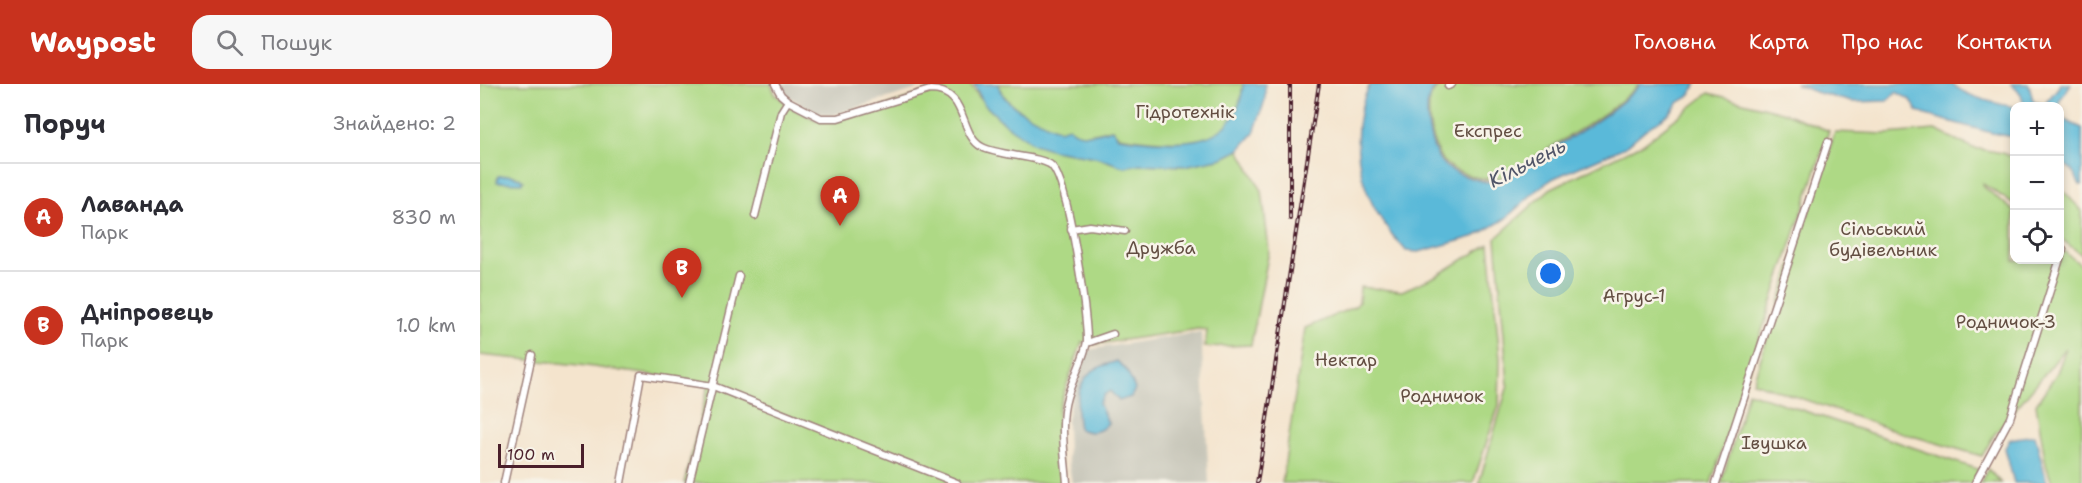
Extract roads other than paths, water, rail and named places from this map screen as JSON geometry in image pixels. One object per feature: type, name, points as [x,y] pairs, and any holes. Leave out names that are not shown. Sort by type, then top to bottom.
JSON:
[{"type":"street","points":[[775,84],[788,101],[821,118],[838,118],[930,90],[942,90],[961,109],[972,136],[981,147],[1046,162],[1053,167],[1060,183],[1077,254],[1087,343],[1067,398],[1064,415],[1067,483]]},
{"type":"street","points":[[755,216],[781,112],[788,101]]},
{"type":"street","points":[[1716,483],[1828,142]]},
{"type":"street","points":[[1071,229],[1090,226],[1125,231]]},
{"type":"street","points":[[1975,483],[2010,418],[2058,264]]},
{"type":"street","points":[[689,483],[739,276]]},
{"type":"street","points":[[1087,343],[1113,334]]},
{"type":"street","points":[[504,483],[532,355]]},
{"type":"street","points":[[621,483],[641,375],[713,386],[957,483]]},
{"type":"water","points":[[974,84],[998,84],[1001,92],[1014,106],[1059,130],[1069,127],[1078,133],[1089,134],[1112,129],[1118,137],[1158,141],[1179,142],[1215,134],[1229,123],[1238,107],[1243,84],[1265,84],[1265,100],[1254,133],[1239,150],[1223,158],[1184,166],[1140,164],[1124,167],[1096,157],[1053,150],[1034,144],[1005,124],[984,104]]},
{"type":"water","points":[[1370,84],[1439,84],[1430,95],[1427,111],[1429,131],[1439,159],[1459,174],[1491,182],[1511,175],[1593,123],[1641,84],[1697,84],[1688,97],[1679,102],[1669,114],[1625,147],[1554,178],[1539,188],[1505,219],[1476,236],[1419,252],[1406,251],[1390,232],[1377,213],[1363,177],[1357,140],[1363,102]]},
{"type":"water","points":[[1795,84],[1953,84],[1965,93],[2010,106],[2010,136],[1926,115],[1917,111],[1911,100],[1896,92],[1887,101],[1852,102]]},
{"type":"water","points":[[2011,84],[2029,84],[2033,101],[2036,102],[2023,102],[2021,94]]},
{"type":"water","points":[[2061,84],[2071,84],[2060,102],[2046,102]]},
{"type":"water","points":[[2064,120],[2082,128],[2082,185],[2072,170],[2064,164]]},
{"type":"water","points":[[511,175],[520,178],[522,183],[497,182],[498,176]]},
{"type":"water","points":[[1117,361],[1127,371],[1135,389],[1131,397],[1119,401],[1110,391],[1099,403],[1108,423],[1095,432],[1079,429],[1078,400],[1085,379],[1095,369]]},
{"type":"water","points":[[2035,435],[2047,483],[2014,483],[2005,448],[2010,439]]},
{"type":"railway","points":[[1290,84],[1290,219]]},
{"type":"railway","points":[[1257,483],[1319,84]]},
{"type":"place","name":"Лаванда","points":[[840,226]]},
{"type":"place","name":"Дніпровець","points":[[682,298]]},
{"type":"park label","name":"Гідротехнік","points":[[1185,112]]},
{"type":"park label","name":"Експрес","points":[[1488,131]]},
{"type":"park label","name":"Сільський будівельник","points":[[1883,239]]},
{"type":"park label","name":"Дружба","points":[[1161,248]]},
{"type":"park label","name":"Агрус-1","points":[[1634,296]]},
{"type":"park label","name":"Родничок-3","points":[[2006,322]]},
{"type":"park label","name":"Нектар","points":[[1346,360]]},
{"type":"park label","name":"Родничок","points":[[1442,396]]},
{"type":"park label","name":"Івушка","points":[[1774,443]]},
{"type":"water label","name":"Кільчень","points":[[1527,163]]}]
